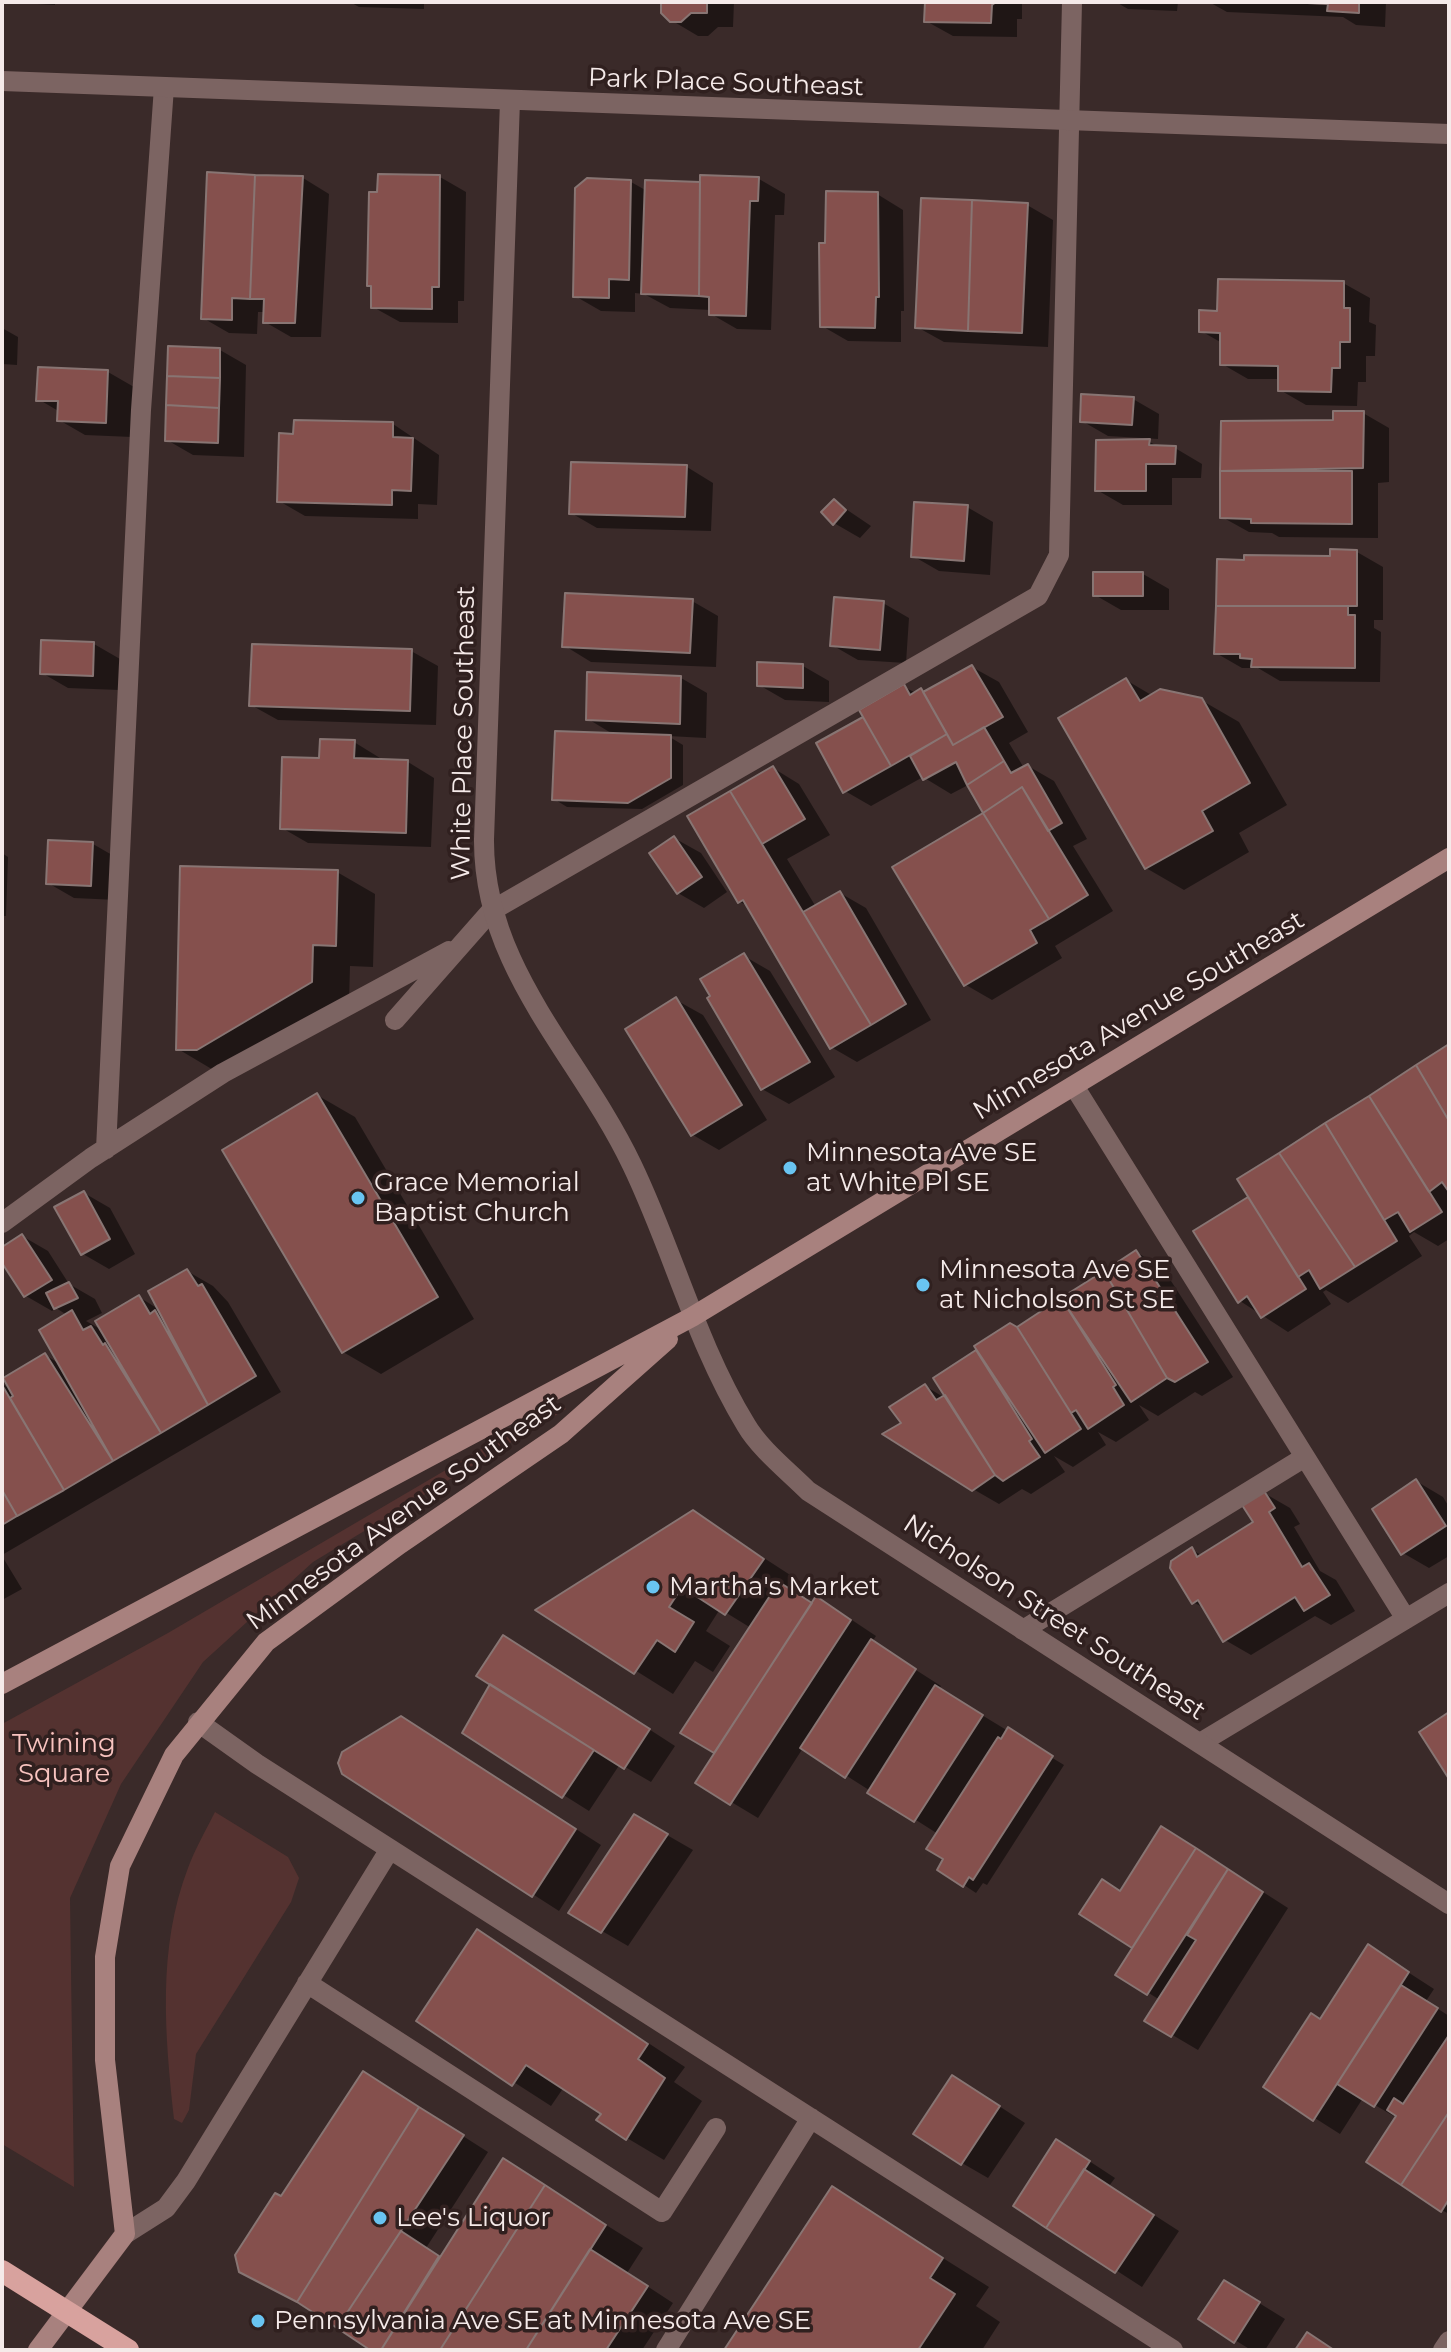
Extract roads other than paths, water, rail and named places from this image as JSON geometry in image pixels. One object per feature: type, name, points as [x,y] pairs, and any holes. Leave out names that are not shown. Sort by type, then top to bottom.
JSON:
[{"type":"highway","points":[[2,2254],[66,2312]]},
{"type":"highway","points":[[2,2271],[128,2350]]},
{"type":"main road","name":"Minnesota Avenue Southeast","points":[[2,1684],[692,1317],[1449,858]]},
{"type":"main road","name":"Minnesota Avenue Southeast","points":[[125,2234],[102,2008],[110,1910],[120,1866],[153,1794],[198,1722],[266,1642],[400,1544],[561,1434],[692,1317]]},
{"type":"main road","points":[[38,2350],[125,2234]]},
{"type":"street","points":[[395,1020],[491,911],[1038,596],[1059,555],[1072,2]]},
{"type":"street","name":"Park Place Southeast","points":[[2,81],[1449,134]]},
{"type":"street","points":[[106,1149],[141,410],[164,87]]},
{"type":"street","name":"White Place Southeast","points":[[510,101],[484,839],[486,887],[507,956],[631,1164],[692,1317]]},
{"type":"street","points":[[2,1223],[106,1149],[223,1073],[463,944]]},
{"type":"street","points":[[1074,1086],[1406,1619]]},
{"type":"street","name":"Nicholson Street Southeast","points":[[692,1317],[747,1428],[808,1491],[1449,1904]]},
{"type":"street","points":[[1023,1630],[1305,1457]]},
{"type":"street","points":[[1200,1743],[1449,1593]]},
{"type":"street","points":[[198,1722],[390,1849],[1173,2350]]},
{"type":"street","points":[[125,2234],[166,2208],[186,2181],[390,1849]]},
{"type":"street","points":[[307,1983],[662,2212],[716,2128]]},
{"type":"street","points":[[666,2350],[811,2118]]},
{"type":"street","points":[[1443,2350],[1449,2341]]},
{"type":"place","name":"Minnesota Ave SE at White Pl SE","points":[[790,1168]]},
{"type":"place","name":"Grace Memorial Baptist Church","points":[[358,1198]]},
{"type":"place","name":"Minnesota Ave SE at Nicholson St SE","points":[[923,1285]]},
{"type":"place","name":"Martha's Market","points":[[653,1587]]},
{"type":"place","name":"Lee's Liquor","points":[[380,2218]]},
{"type":"place","name":"Pennsylvania Ave SE at Minnesota Ave SE","points":[[258,2321]]},
{"type":"park label","name":"Twining Square","points":[[64,1759]]}]
